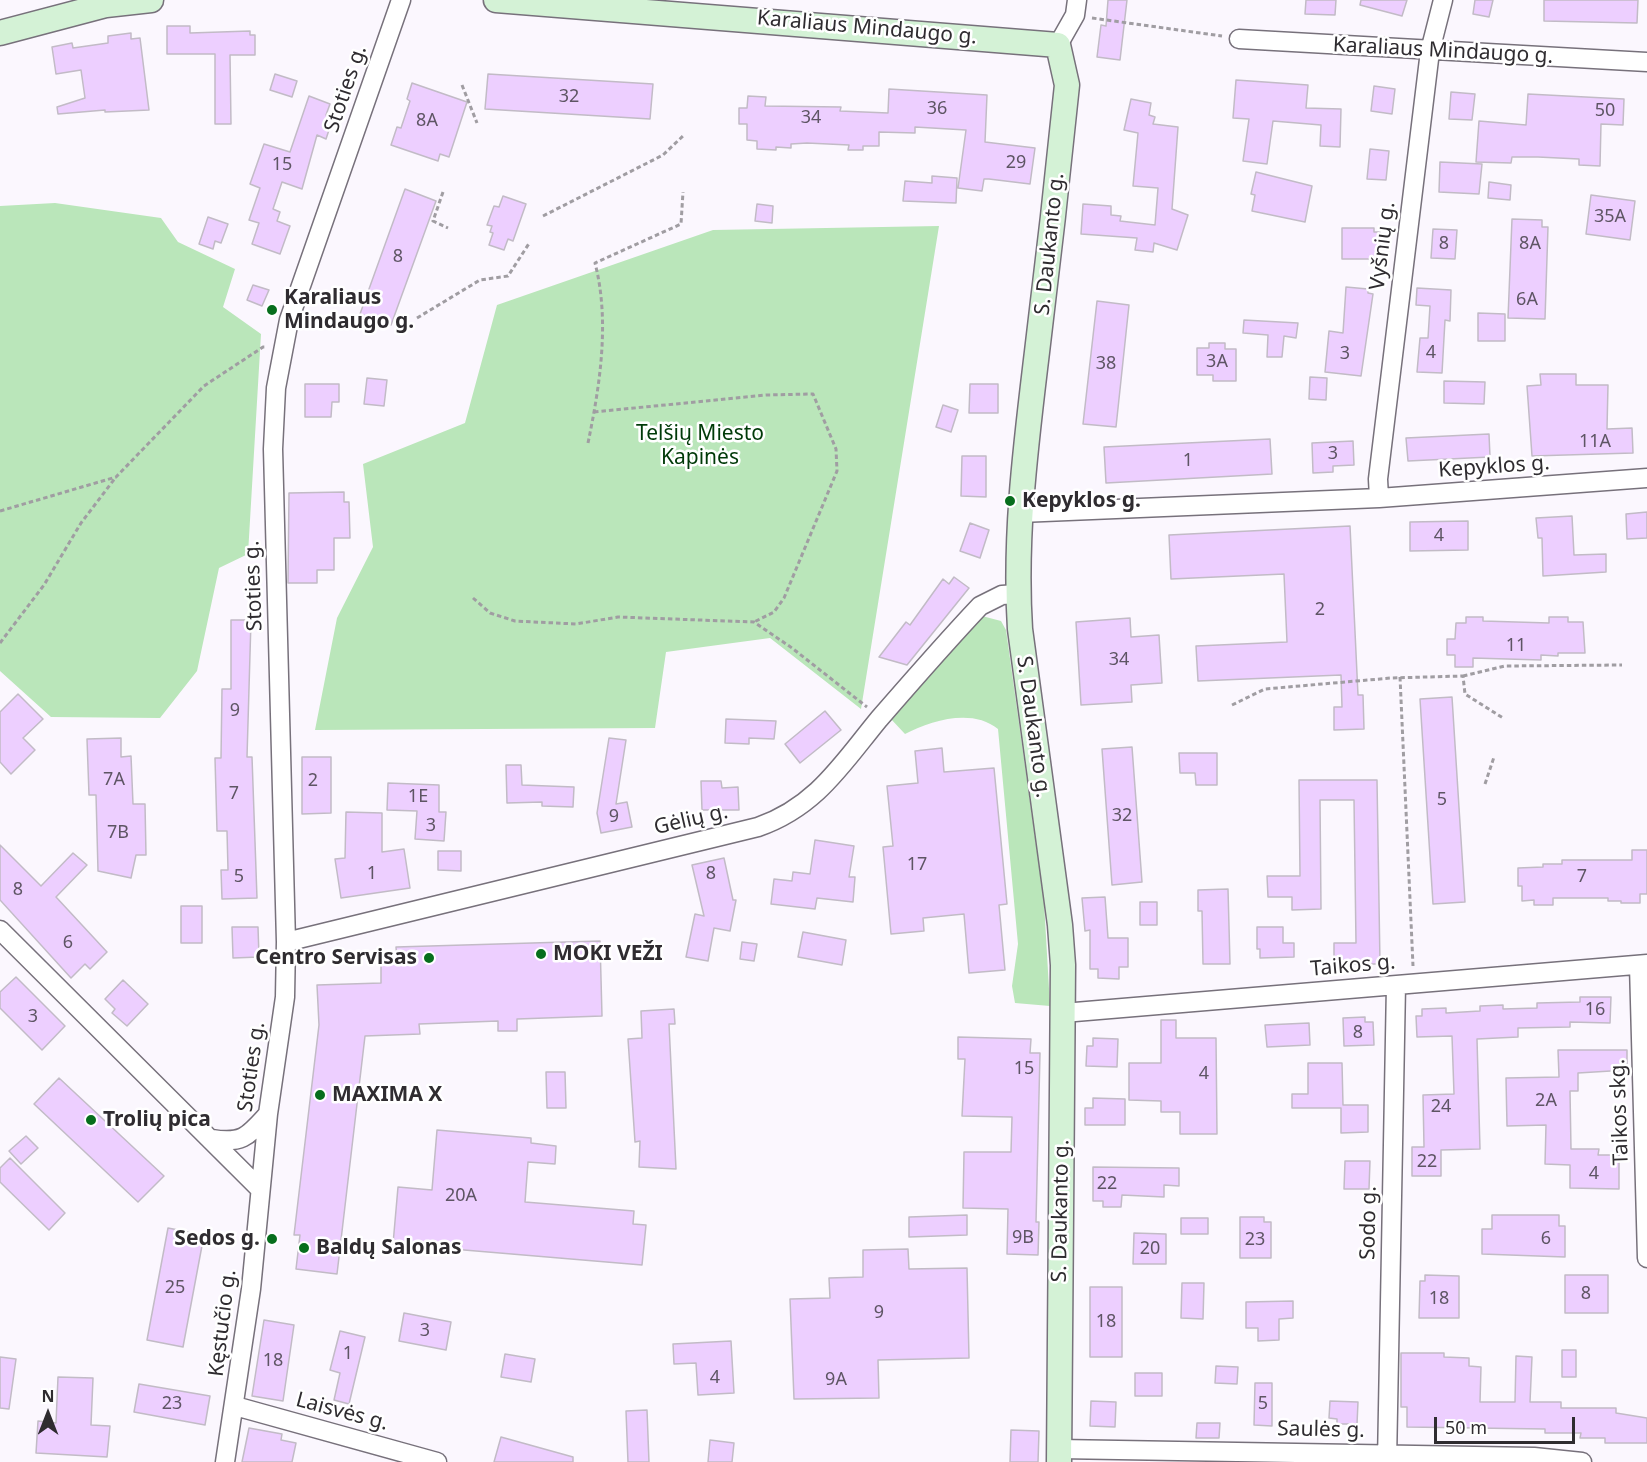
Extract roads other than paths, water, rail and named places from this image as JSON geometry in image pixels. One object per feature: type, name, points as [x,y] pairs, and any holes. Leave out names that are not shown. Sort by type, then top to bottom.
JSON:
[{"type":"main road","points":[[0,33],[106,3],[151,0]]},
{"type":"main road","name":"Karaliaus Mindaugo g.","points":[[496,0],[1058,45]]},
{"type":"main road","name":"S. Daukanto g.","points":[[1058,45],[1067,85],[1020,513],[1017,594],[1060,925],[1063,1013],[1059,1456]]},
{"type":"street","name":"Stoties g.","points":[[260,1189],[285,997],[286,942],[273,448],[276,388],[289,320],[402,0]]},
{"type":"street","name":"Vyšnių g.","points":[[1379,498],[1378,479],[1430,51],[1443,0]]},
{"type":"street","points":[[1058,45],[1076,8]]},
{"type":"street","name":"Karaliaus Mindaugo g.","points":[[1239,39],[1647,62]]},
{"type":"street","name":"Kepyklos g.","points":[[1020,513],[1379,498],[1647,478]]},
{"type":"street","name":"Gėlių g.","points":[[286,942],[758,827],[782,819],[798,810],[830,779],[980,606],[1002,595],[1017,594]]},
{"type":"street","points":[[0,930],[260,1189]]},
{"type":"street","name":"Taikos g.","points":[[1063,1013],[1643,964]]},
{"type":"street","name":"Taikos skg.","points":[[1643,964],[1647,1257]]},
{"type":"street","name":"Sodo g.","points":[[1387,1458],[1405,984]]},
{"type":"street","points":[[212,1139],[229,1142],[243,1139],[268,1114]]},
{"type":"street","name":"Kęstučio g.","points":[[225,1462],[251,1289],[260,1189]]},
{"type":"street","name":"Laisvės g.","points":[[234,1406],[437,1462]]},
{"type":"street","name":"Saulės g.","points":[[1059,1456],[1534,1457],[1582,1462]]},
{"type":"place","name":"Karaliaus Mindaugo g.","points":[[272,310]]},
{"type":"place","name":"Kepyklos g.","points":[[1010,501]]},
{"type":"place","name":"MOKI VEŽI","points":[[541,954]]},
{"type":"place","name":"Centro Servisas","points":[[429,958]]},
{"type":"place","name":"MAXIMA X","points":[[320,1095]]},
{"type":"place","name":"Trolių pica","points":[[91,1120]]},
{"type":"place","name":"Sedos g.","points":[[272,1239]]},
{"type":"place","name":"Baldų Salonas","points":[[304,1248]]},
{"type":"park label","name":"Telšių Miesto Kapinės","points":[[700,446]]}]
